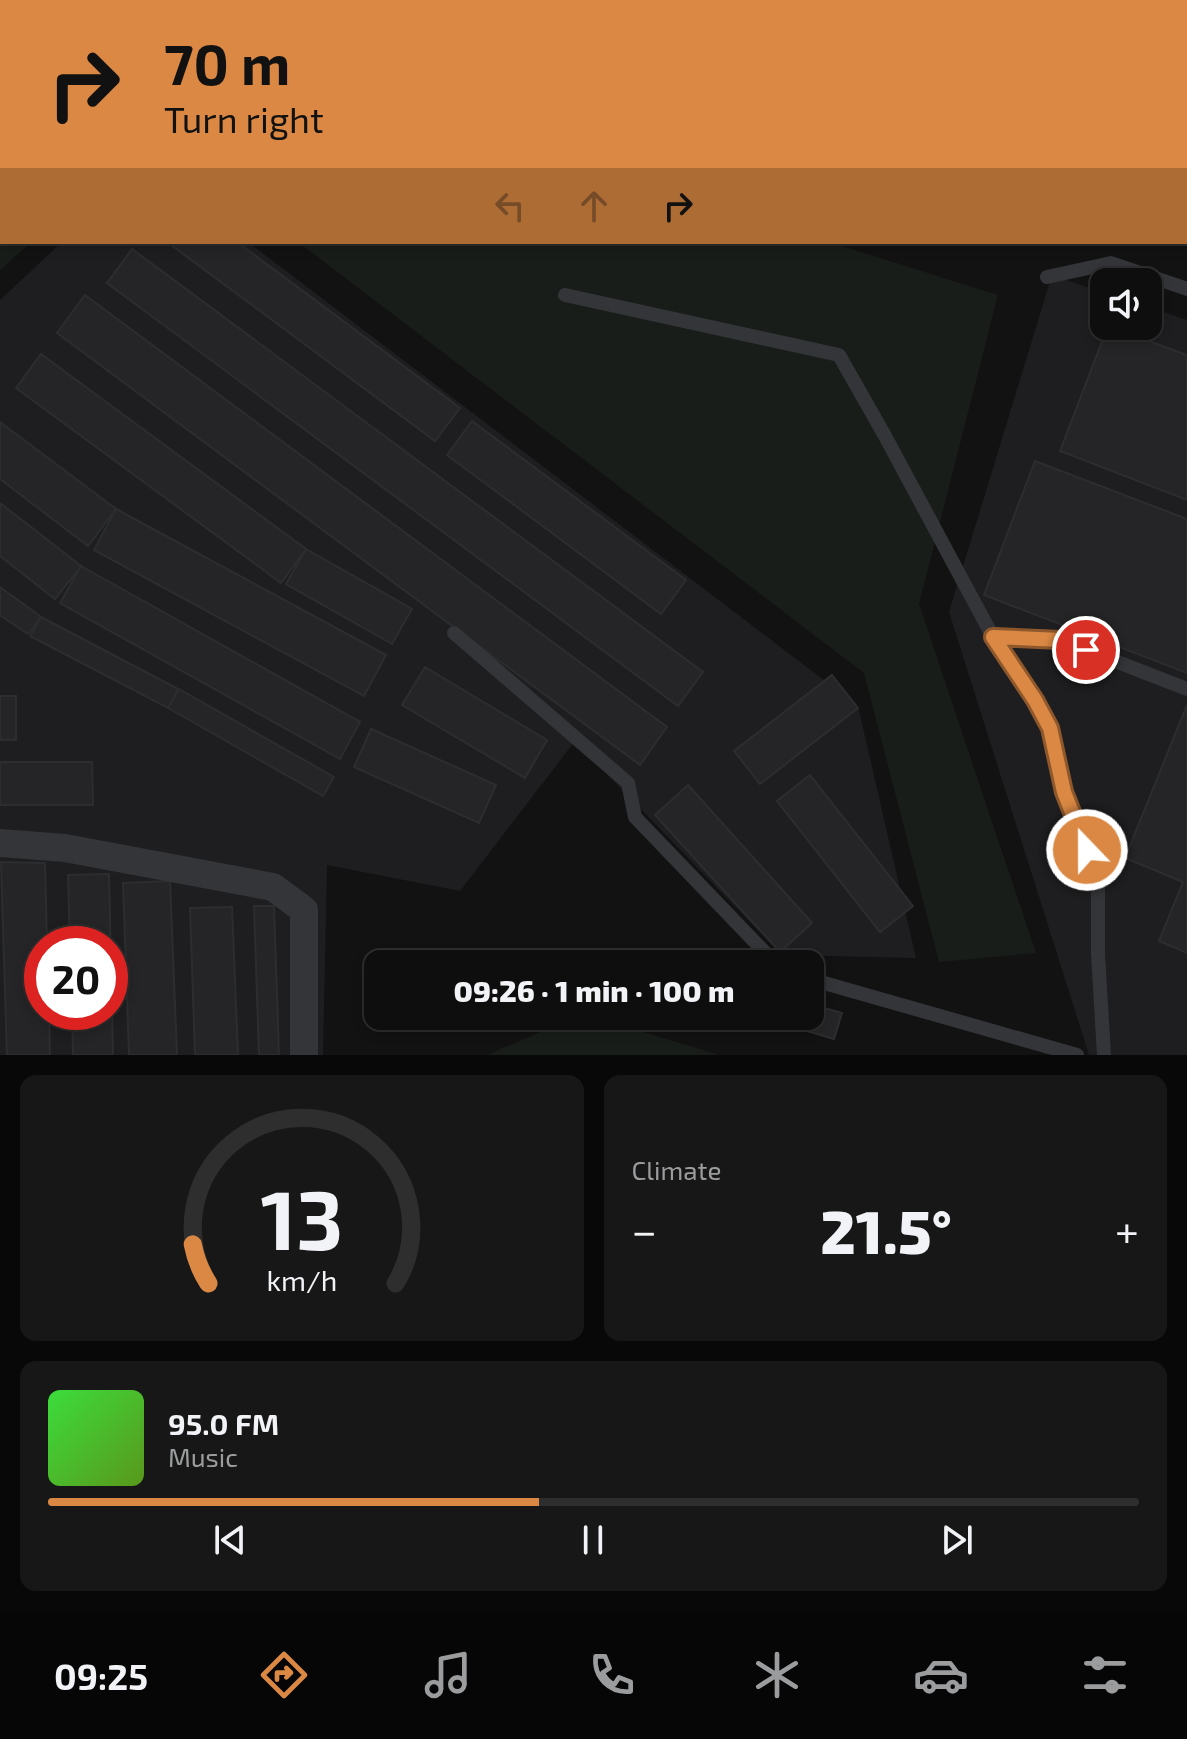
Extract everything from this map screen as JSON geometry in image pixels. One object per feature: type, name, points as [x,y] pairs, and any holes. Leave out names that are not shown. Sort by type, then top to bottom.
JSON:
[{"type":"street","points":[[0,843],[65,848],[273,887],[304,910],[304,1055]]},
{"type":"lane","points":[[1047,277],[1111,263],[1187,289]]},
{"type":"lane","points":[[565,295],[839,355],[993,637],[1050,728],[1064,792],[1098,878],[1098,954],[1104,1055]]},
{"type":"lane","points":[[454,633],[628,783],[635,817],[763,950]]},
{"type":"lane","points":[[993,637],[1061,640],[1187,689]]},
{"type":"lane","points":[[824,983],[1077,1055]]},
{"type":"shaded area","points":[[0,244],[29,244],[0,270]]},
{"type":"shaded area","points":[[60,244],[251,244],[858,706],[916,958],[824,956],[824,950],[777,950],[575,741],[460,891],[327,865],[323,1055],[0,1055],[0,300]]},
{"type":"shaded area","points":[[301,244],[835,244],[998,295],[919,604],[1036,953],[939,962],[864,673]]},
{"type":"shaded area","points":[[1052,275],[1090,288],[1090,340],[1162,340],[1162,312],[1187,320],[1187,1055],[1089,1055],[949,612]]},
{"type":"shaded area","points":[[545,1030],[636,1030],[719,1055],[487,1055]]},
{"type":"building","points":[[170,244],[240,244],[460,408],[435,441]]},
{"type":"building","points":[[132,249],[703,672],[678,706],[107,283]]},
{"type":"building","points":[[85,295],[667,727],[640,765],[57,333]]},
{"type":"building","points":[[1103,340],[1146,340],[1187,355],[1187,500],[1060,451]]},
{"type":"building","points":[[41,354],[306,549],[281,583],[16,388]]},
{"type":"building","points":[[472,421],[686,580],[661,614],[447,455]]},
{"type":"building","points":[[0,422],[116,509],[88,546],[0,479]]},
{"type":"building","points":[[1035,461],[1187,519],[1187,673],[984,595]]},
{"type":"building","points":[[0,503],[81,566],[55,599],[0,556]]},
{"type":"building","points":[[116,509],[386,655],[364,696],[94,550]]},
{"type":"building","points":[[306,549],[412,609],[392,644],[286,584]]},
{"type":"building","points":[[81,566],[360,722],[340,759],[60,603]]},
{"type":"building","points":[[0,587],[41,617],[28,634],[0,615]]},
{"type":"building","points":[[41,617],[178,689],[168,708],[30,636]]},
{"type":"building","points":[[425,667],[547,740],[525,778],[402,705]]},
{"type":"building","points":[[832,675],[858,708],[760,784],[734,751]]},
{"type":"building","points":[[179,689],[334,777],[323,796],[168,708]]},
{"type":"building","points":[[0,696],[16,696],[16,740],[0,740]]},
{"type":"building","points":[[1187,705],[1187,953],[1159,941],[1183,882],[1125,858]]},
{"type":"building","points":[[371,729],[496,785],[479,823],[354,767]]},
{"type":"building","points":[[0,762],[92,762],[93,805],[0,805]]},
{"type":"building","points":[[810,775],[913,906],[880,932],[777,801]]},
{"type":"building","points":[[688,785],[812,923],[782,950],[778,950],[655,815]]},
{"type":"building","points":[[1,862],[45,863],[47,926],[24,926],[24,1030],[49,1030],[50,1055],[7,1055]]},
{"type":"building","points":[[109,874],[110,926],[69,926],[68,875]]},
{"type":"building","points":[[170,881],[177,1055],[129,1055],[128,926],[124,926],[123,883]]},
{"type":"building","points":[[254,906],[274,906],[279,1055],[259,1055]]},
{"type":"building","points":[[232,907],[238,1055],[195,1055],[190,908]]},
{"type":"building","points":[[824,1008],[842,1013],[834,1039],[803,1030],[824,1030]]},
{"type":"building","points":[[72,1030],[112,1030],[113,1055],[73,1055]]},
{"type":"route","points":[[1086,650],[1061,640],[993,637],[1050,728],[1064,792],[1087,850]]}]
